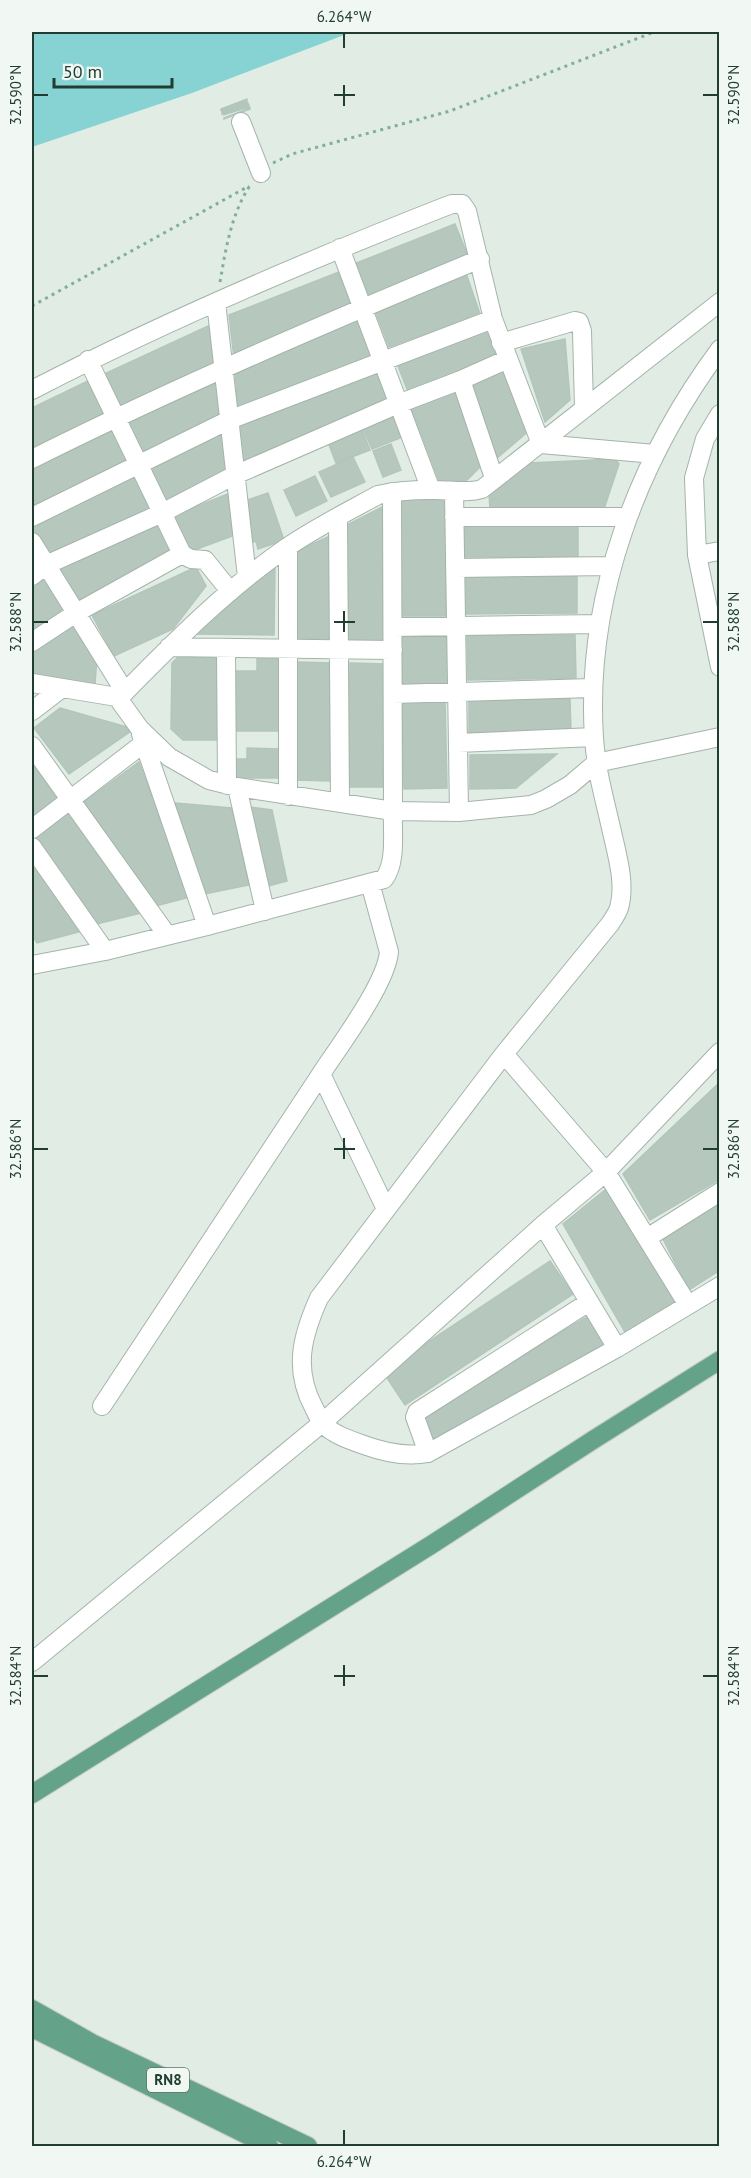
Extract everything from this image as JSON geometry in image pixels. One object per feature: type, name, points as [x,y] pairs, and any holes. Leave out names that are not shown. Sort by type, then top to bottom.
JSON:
[{"type":"main road","points":[[32,1794],[431,1545],[720,1360]]},
{"type":"main road","name":"RN8","points":[[32,2009],[92,2043],[308,2146]]},
{"type":"main road","name":"RN8","points":[[32,2028],[268,2146]]},
{"type":"street","points":[[241,122],[255,179]]},
{"type":"street","points":[[32,390],[88,360],[216,302],[340,248],[459,203],[467,211],[493,319],[541,444]]},
{"type":"street","points":[[340,248],[431,489]]},
{"type":"street","points":[[32,459],[115,417],[223,367],[480,259]]},
{"type":"street","points":[[216,302],[247,577]]},
{"type":"street","points":[[121,694],[230,591],[288,547],[378,495],[431,489],[475,491],[483,489],[494,478],[541,444],[720,302]]},
{"type":"street","points":[[32,516],[229,420],[493,319]]},
{"type":"street","points":[[39,570],[162,513],[235,475],[398,404],[461,380],[504,351],[575,321],[579,322],[582,331],[584,408]]},
{"type":"street","points":[[720,349],[699,376],[655,454],[628,517],[611,566],[599,624],[592,688],[594,737],[596,763],[619,866],[621,889],[619,908],[610,924],[504,1054],[319,1298],[307,1324],[301,1354],[307,1395],[322,1423],[342,1437],[372,1448],[404,1454],[428,1454],[617,1348],[720,1286]]},
{"type":"street","points":[[88,360],[182,554],[205,560],[230,591]]},
{"type":"street","points":[[461,380],[494,478]]},
{"type":"street","points":[[720,414],[705,439],[694,478],[698,555],[720,667]]},
{"type":"street","points":[[541,444],[655,454]]},
{"type":"street","points":[[454,490],[459,812]]},
{"type":"street","points":[[34,960],[105,951],[370,883],[384,879],[389,873],[393,811],[392,492]]},
{"type":"street","points":[[338,517],[340,803]]},
{"type":"street","points":[[454,517],[628,517]]},
{"type":"street","points":[[32,543],[39,570],[76,613],[142,736],[207,926]]},
{"type":"street","points":[[288,547],[288,796]]},
{"type":"street","points":[[698,555],[720,550]]},
{"type":"street","points":[[32,642],[76,613],[182,554]]},
{"type":"street","points":[[455,568],[611,566]]},
{"type":"street","points":[[393,627],[599,624]]},
{"type":"street","points":[[169,647],[393,650]]},
{"type":"street","points":[[226,648],[232,786],[265,911]]},
{"type":"street","points":[[32,683],[121,694]]},
{"type":"street","points":[[32,711],[62,688]]},
{"type":"street","points":[[393,694],[592,688]]},
{"type":"street","points":[[142,736],[169,757],[209,780],[232,786],[393,811],[459,812],[531,805],[570,785],[596,763],[720,737]]},
{"type":"street","points":[[32,829],[70,800],[142,736]]},
{"type":"street","points":[[458,743],[594,737]]},
{"type":"street","points":[[32,746],[167,935]]},
{"type":"street","points":[[32,847],[105,951]]},
{"type":"street","points":[[102,1406],[381,981],[388,963],[389,952],[370,883]]},
{"type":"street","points":[[32,1662],[322,1423],[543,1225],[606,1172],[720,1052]]},
{"type":"street","points":[[504,1054],[606,1172],[688,1305]]},
{"type":"street","points":[[321,1074],[386,1209]]},
{"type":"street","points":[[647,1238],[720,1192]]},
{"type":"street","points":[[543,1225],[617,1348]]},
{"type":"street","points":[[428,1454],[416,1425],[417,1412],[589,1302]]},
{"type":"path","points":[[32,306],[255,179],[274,162],[292,154],[450,111],[654,32]]},
{"type":"path","points":[[216,302],[229,233],[240,201],[255,179]]},
{"type":"water","points":[[32,32],[352,32],[192,93],[32,147]]},
{"type":"building","points":[[247,100],[221,110],[221,109]]},
{"type":"building","points":[[247,100],[247,102],[222,112],[221,110]]},
{"type":"building","points":[[248,104],[222,114],[222,113]]},
{"type":"building","points":[[249,105],[249,107],[223,115]]},
{"type":"building","points":[[250,109],[224,119],[224,118]]},
{"type":"building","points":[[455,224],[468,256],[367,296],[354,264]]},
{"type":"building","points":[[339,272],[352,305],[234,358],[229,315]]},
{"type":"building","points":[[467,276],[480,314],[389,347],[375,310]]},
{"type":"building","points":[[356,317],[373,356],[238,408],[235,371]]},
{"type":"building","points":[[210,325],[214,365],[118,409],[102,375]]},
{"type":"building","points":[[486,326],[499,359],[409,394],[396,361]]},
{"type":"building","points":[[565,339],[570,400],[545,422],[521,349]]},
{"type":"building","points":[[509,364],[531,429],[496,459],[468,382]]},
{"type":"building","points":[[379,370],[392,401],[243,463],[237,424]]},
{"type":"building","points":[[92,379],[108,413],[32,452],[32,408]]},
{"type":"building","points":[[216,380],[220,417],[143,456],[125,419]]},
{"type":"building","points":[[454,388],[482,465],[467,480],[440,483],[411,407]]},
{"type":"building","points":[[395,409],[405,436],[372,449],[361,423]]},
{"type":"building","points":[[113,424],[133,461],[32,511],[32,466]]},
{"type":"building","points":[[360,424],[370,450],[336,463],[326,437]]},
{"type":"building","points":[[222,431],[226,476],[166,504],[149,469]]},
{"type":"building","points":[[391,444],[401,470],[383,477],[373,451]]},
{"type":"building","points":[[353,457],[365,482],[331,497],[319,472]]},
{"type":"building","points":[[615,459],[619,464],[604,509],[490,509],[489,493],[529,463]]},
{"type":"building","points":[[136,474],[152,510],[49,560],[32,525]]},
{"type":"building","points":[[315,476],[327,501],[296,516],[284,490]]},
{"type":"building","points":[[230,493],[235,535],[189,552],[175,515]]},
{"type":"building","points":[[268,493],[284,540],[258,549],[256,541],[250,543],[242,502]]},
{"type":"building","points":[[401,499],[446,499],[446,616],[400,616]]},
{"type":"building","points":[[386,505],[386,641],[347,641],[347,525]]},
{"type":"building","points":[[160,520],[176,553],[75,602],[58,569]]},
{"type":"building","points":[[578,525],[578,557],[464,557],[464,526]]},
{"type":"building","points":[[330,536],[330,639],[296,638],[297,551]]},
{"type":"building","points":[[196,567],[206,586],[173,629],[114,656],[92,615]]},
{"type":"building","points":[[275,567],[274,635],[193,634]]},
{"type":"building","points":[[44,575],[68,609],[32,634],[32,583]]},
{"type":"building","points":[[577,575],[577,613],[466,614],[466,576]]},
{"type":"building","points":[[74,623],[97,655],[95,685],[32,673],[32,651]]},
{"type":"building","points":[[401,634],[448,634],[449,686],[401,686]]},
{"type":"building","points":[[575,635],[576,678],[468,680],[467,636]]},
{"type":"building","points":[[257,651],[283,651],[283,731],[233,731],[233,671],[257,671]]},
{"type":"building","points":[[183,652],[220,652],[219,740],[183,740],[171,729],[172,663]]},
{"type":"building","points":[[297,662],[334,663],[331,781],[295,780]]},
{"type":"building","points":[[350,663],[385,664],[383,787],[348,787]]},
{"type":"building","points":[[570,699],[571,731],[469,733],[469,700]]},
{"type":"building","points":[[445,700],[447,788],[404,789],[402,701]]},
{"type":"building","points":[[60,708],[134,729],[69,774],[34,728]]},
{"type":"building","points":[[247,748],[280,749],[280,778],[233,778],[233,759],[247,759]]},
{"type":"building","points":[[557,754],[516,788],[470,789],[470,755]]},
{"type":"building","points":[[32,758],[61,799],[32,819]]},
{"type":"building","points":[[139,762],[190,897],[156,906],[84,802]]},
{"type":"building","points":[[175,803],[232,808],[249,885],[205,894]]},
{"type":"building","points":[[250,807],[272,810],[287,881],[268,886]]},
{"type":"building","points":[[69,811],[141,913],[97,924],[32,838]]},
{"type":"building","points":[[32,861],[82,931],[37,943],[32,935]]},
{"type":"building","points":[[720,1082],[720,1179],[650,1220],[623,1174]]},
{"type":"building","points":[[606,1189],[675,1301],[626,1334],[563,1224]]},
{"type":"building","points":[[720,1203],[720,1270],[689,1290],[663,1239]]},
{"type":"building","points":[[550,1261],[573,1294],[405,1405],[383,1372]]},
{"type":"building","points":[[590,1315],[606,1345],[436,1445],[422,1416]]}]
